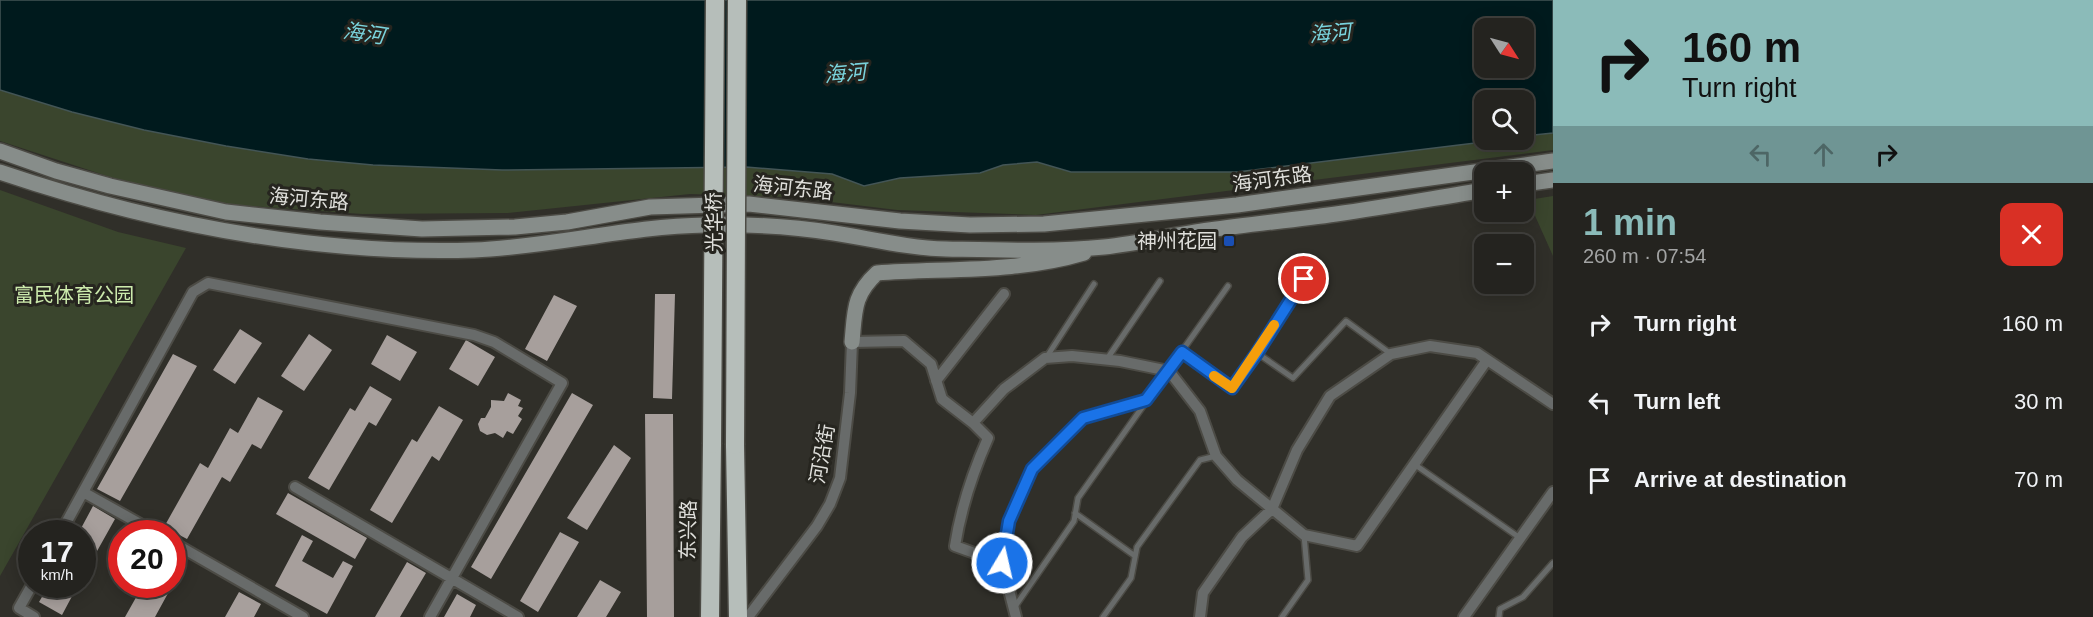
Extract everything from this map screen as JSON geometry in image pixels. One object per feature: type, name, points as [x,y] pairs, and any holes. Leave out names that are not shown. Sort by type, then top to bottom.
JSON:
[{"type":"highway","name":"光华桥","points":[[712,444],[715,0]]},
{"type":"highway","name":"光华桥","points":[[737,0],[735,445],[738,617]]},
{"type":"highway","name":"东兴路","points":[[710,617],[712,444]]},
{"type":"main road","name":"海河东路","points":[[0,151],[56,171],[110,186],[226,212],[320,222],[422,229],[514,227],[567,222],[650,207],[749,204],[900,221],[970,225],[1044,224],[1237,205],[1553,161]]},
{"type":"main road","name":"海河东路","points":[[0,172],[67,195],[171,221],[316,245],[475,250],[699,225],[768,224],[834,233],[893,245],[943,249],[1103,247],[1474,192]]},
{"type":"main road","points":[[1534,183],[1553,180]]},
{"type":"main road","points":[[852,342],[855,305],[864,286],[877,273],[1020,266],[1054,262],[1103,247]]},
{"type":"street","points":[[68,520],[193,292],[208,284],[474,335],[494,342],[562,383],[430,617]]},
{"type":"street","points":[[936,381],[1004,294]]},
{"type":"street","points":[[852,342],[904,341],[931,364],[942,399],[988,438],[960,512],[955,546],[1002,563],[1015,613]]},
{"type":"street","name":"河沿街","points":[[748,617],[817,526],[830,504],[840,478],[850,393],[852,342]]},
{"type":"street","points":[[1200,617],[1203,593],[1242,537],[1272,509],[1297,450],[1330,396],[1391,354],[1430,346],[1476,353],[1553,404]]},
{"type":"street","points":[[973,423],[1004,389],[1045,358],[1072,356],[1169,371],[1200,411],[1216,456],[1237,480],[1304,535],[1357,546],[1487,360]]},
{"type":"street","points":[[295,487],[518,617]]},
{"type":"street","points":[[83,492],[133,520]]},
{"type":"street","points":[[1464,617],[1553,492]]},
{"type":"street","points":[[186,550],[303,617]]},
{"type":"street","points":[[25,598],[19,608],[34,617]]},
{"type":"lane","points":[[1182,352],[1232,388],[1257,353],[1315,260]]},
{"type":"lane","points":[[1107,360],[1160,282]]},
{"type":"lane","points":[[1045,358],[1094,284]]},
{"type":"lane","points":[[1015,613],[1074,521],[1078,498],[1227,286]]},
{"type":"lane","points":[[1257,353],[1293,378],[1346,321],[1391,354]]},
{"type":"lane","points":[[1002,563],[1009,521],[1032,469],[1083,418],[1146,400]]},
{"type":"lane","points":[[1102,617],[1131,578],[1137,548],[1200,460],[1216,456]]},
{"type":"lane","points":[[1414,464],[1520,538]]},
{"type":"lane","points":[[1076,513],[1135,556]]},
{"type":"lane","points":[[1282,617],[1308,580],[1304,535]]},
{"type":"lane","points":[[1499,617],[1500,609],[1523,597],[1553,563]]},
{"type":"green space","points":[[0,0],[1553,0],[1553,150],[1036,215],[897,210],[790,197],[690,194],[508,213],[362,214],[221,204],[110,177],[0,141]]},
{"type":"green space","name":"富民体育公园","points":[[0,190],[118,232],[186,248],[32,520],[18,520],[18,544],[0,576]]},
{"type":"green space","points":[[1553,196],[1553,256],[1534,213],[1534,199]]},
{"type":"water","name":"海河","points":[[0,0],[1553,0],[1553,133],[1534,135],[1534,90],[1474,90],[1474,143],[1237,172],[1071,172],[1037,162],[1003,165],[980,173],[900,178],[864,186],[832,174],[746,167],[502,170],[373,165],[308,159],[226,146],[144,130],[72,112],[0,90]]},
{"type":"building","points":[[655,294],[675,294],[672,399],[653,398]]},
{"type":"building","points":[[554,295],[577,306],[547,361],[525,349]]},
{"type":"building","points":[[240,329],[262,343],[235,384],[213,370]]},
{"type":"building","points":[[309,334],[332,350],[304,391],[281,376]]},
{"type":"building","points":[[387,335],[417,352],[400,381],[371,364]]},
{"type":"building","points":[[466,340],[495,357],[478,386],[449,369]]},
{"type":"building","points":[[173,354],[197,366],[120,501],[97,489]]},
{"type":"building","points":[[370,386],[392,399],[376,426],[369,422],[329,490],[308,478],[350,408],[355,411]]},
{"type":"building","points":[[508,393],[521,400],[518,406],[523,408],[518,416],[522,419],[513,434],[507,431],[503,438],[495,433],[487,435],[480,431],[478,424],[481,418],[485,418],[491,407],[491,400],[504,401]]},
{"type":"building","points":[[572,393],[593,405],[491,579],[471,567]]},
{"type":"building","points":[[258,397],[283,411],[261,449],[252,444],[230,482],[222,477],[187,539],[186,520],[168,520],[200,463],[208,468],[230,428],[238,433]]},
{"type":"building","points":[[439,406],[463,420],[439,461],[432,456],[392,523],[370,510],[412,439],[417,442]]},
{"type":"building","points":[[645,414],[673,414],[674,617],[647,617]]},
{"type":"building","points":[[614,445],[631,458],[587,530],[567,518]]},
{"type":"building","points":[[288,493],[367,538],[355,559],[276,514]]},
{"type":"building","points":[[93,506],[115,519],[108,520],[108,532],[96,553],[96,520],[86,520]]},
{"type":"building","points":[[560,532],[579,542],[538,612],[520,601]]},
{"type":"building","points":[[302,535],[313,541],[302,561],[333,578],[343,561],[353,566],[327,614],[275,586]]},
{"type":"building","points":[[407,562],[426,573],[400,617],[375,617]]},
{"type":"building","points":[[600,580],[621,592],[606,617],[577,617]]},
{"type":"building","points":[[239,592],[261,604],[254,617],[225,617]]},
{"type":"building","points":[[457,594],[476,605],[470,617],[444,617]]},
{"type":"building","points":[[41,598],[71,598],[62,615],[39,602]]},
{"type":"building","points":[[136,598],[165,598],[155,617],[125,617]]},
{"type":"slow traffic","points":[[1214,376],[1232,388],[1274,325]]},
{"type":"place","name":"神州花园","points":[[1229,241]]},
{"type":"route","points":[[1002,563],[1009,521],[1032,469],[1083,418],[1146,400],[1182,352],[1232,388],[1304,279]]}]
